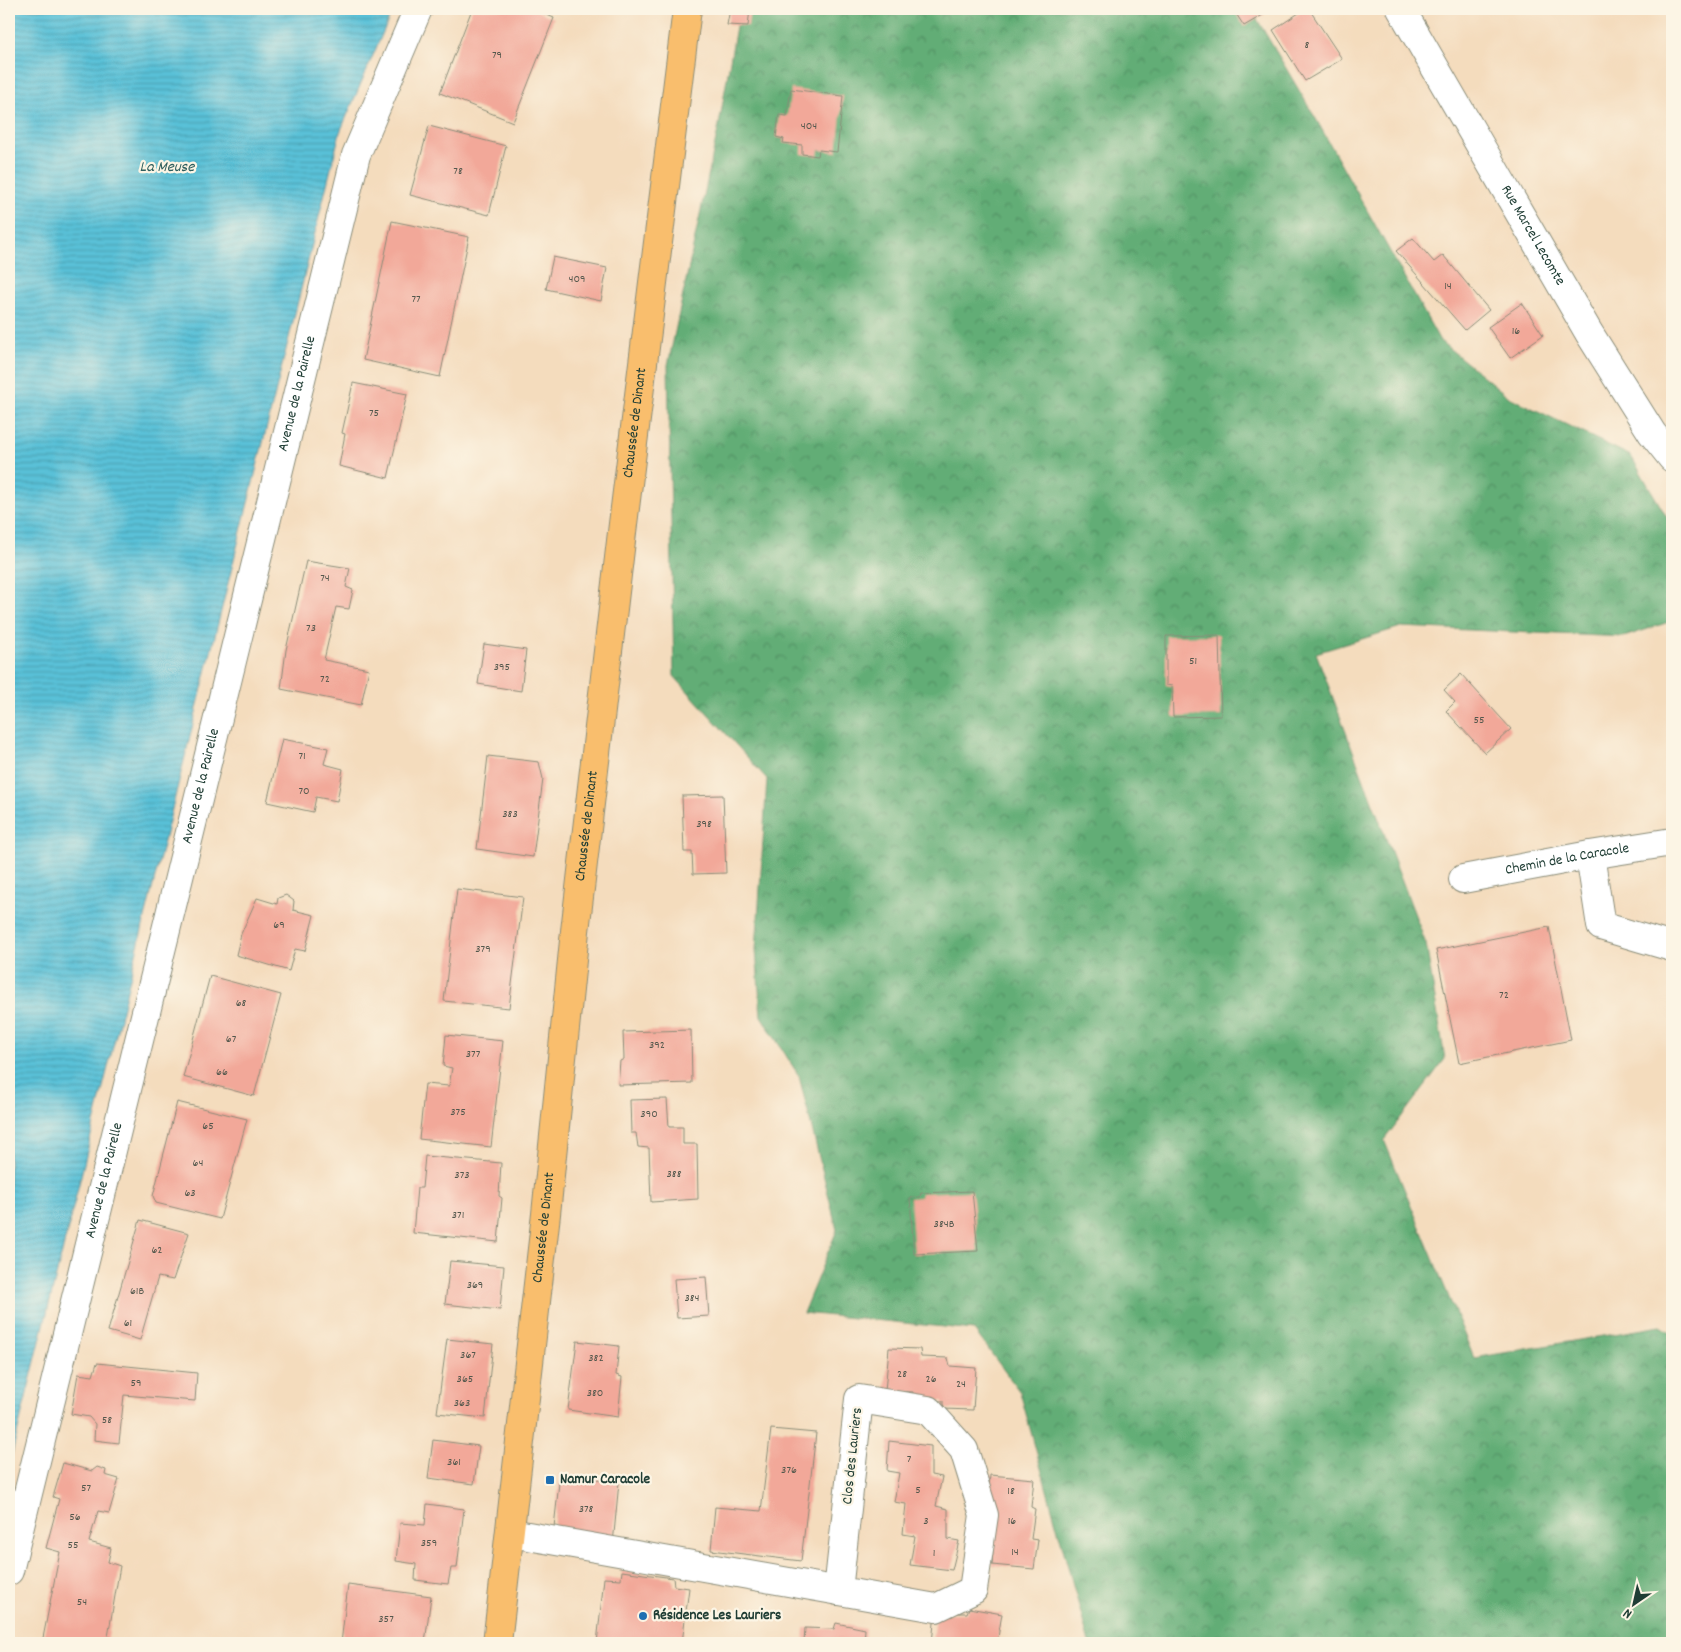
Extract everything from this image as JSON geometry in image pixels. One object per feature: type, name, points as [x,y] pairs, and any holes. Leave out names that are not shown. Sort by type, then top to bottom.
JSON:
[{"type":"main road","name":"Chaussée de Dinant","points":[[497,1643],[511,1533],[612,611],[687,9]]},
{"type":"street","name":"Avenue de la Pairelle","points":[[9,1572],[356,155],[418,9]]},
{"type":"street","name":"Rue Marcel Lecomte","points":[[1401,9],[1588,333],[1652,433],[1672,458]]},
{"type":"street","name":"Chemin de la Caracole","points":[[1463,879],[1672,842]]},
{"type":"street","points":[[1590,855],[1601,926],[1672,947]]},
{"type":"street","name":"Clos des Lauriers","points":[[511,1533],[936,1608],[973,1590],[984,1515],[964,1450],[928,1410],[860,1399],[838,1590]]},
{"type":"green space","points":[[739,9],[1251,9],[1316,119],[1440,341],[1509,397],[1631,456],[1672,526],[1672,621],[1624,637],[1401,627],[1316,653],[1426,944],[1445,1059],[1384,1140],[1474,1358],[1661,1326],[1672,1333],[1672,1643],[1089,1643],[1020,1392],[974,1330],[803,1313],[837,1230],[799,1076],[761,1016],[756,950],[767,779],[674,676],[668,365],[719,125]]},
{"type":"water","name":"La Meuse","points":[[9,9],[393,9],[340,132],[9,1466]]},
{"type":"building","points":[[472,9],[533,9],[554,18],[513,122],[440,93]]},
{"type":"building","points":[[730,9],[750,9],[748,26],[727,25]]},
{"type":"building","points":[[1233,9],[1273,9],[1244,26]]},
{"type":"building","points":[[1305,9],[1309,9],[1342,59],[1305,81],[1273,30]]},
{"type":"building","points":[[791,89],[843,96],[837,152],[819,150],[818,156],[802,154],[802,145],[783,143],[784,139],[776,137],[779,115],[787,116]]},
{"type":"building","points":[[429,126],[506,146],[489,215],[410,195]]},
{"type":"building","points":[[392,221],[469,237],[440,377],[363,360]]},
{"type":"building","points":[[1413,238],[1434,262],[1443,255],[1489,310],[1465,330],[1396,251]]},
{"type":"building","points":[[553,257],[607,268],[601,301],[546,289]]},
{"type":"building","points":[[1522,303],[1543,335],[1510,358],[1488,327]]},
{"type":"building","points":[[353,383],[407,394],[388,478],[339,466],[345,434],[342,433]]},
{"type":"building","points":[[306,561],[350,568],[346,587],[353,590],[349,609],[336,607],[324,660],[369,669],[361,705],[281,689],[286,650]]},
{"type":"building","points":[[1219,635],[1221,716],[1173,717],[1172,686],[1166,685],[1166,636]]},
{"type":"building","points":[[484,644],[526,650],[521,691],[478,684]]},
{"type":"building","points":[[1461,674],[1511,729],[1485,753],[1446,711],[1455,702],[1444,690]]},
{"type":"building","points":[[282,739],[328,748],[324,764],[343,769],[337,801],[316,797],[313,812],[267,802]]},
{"type":"building","points":[[488,756],[539,762],[543,779],[533,857],[477,849]]},
{"type":"building","points":[[723,795],[726,873],[693,874],[692,852],[684,852],[682,796]]},
{"type":"building","points":[[457,889],[523,897],[509,1008],[444,1001]]},
{"type":"building","points":[[286,895],[294,901],[293,910],[314,915],[305,951],[295,949],[289,971],[236,955],[241,934],[257,898],[277,904],[278,898]]},
{"type":"building","points":[[1549,927],[1571,1040],[1459,1063],[1436,950]]},
{"type":"building","points":[[210,976],[281,995],[254,1096],[183,1077]]},
{"type":"building","points":[[691,1030],[692,1083],[618,1085],[620,1061],[624,1059],[623,1032]]},
{"type":"building","points":[[446,1035],[503,1041],[491,1147],[419,1139],[425,1084],[449,1086],[452,1068],[443,1066]]},
{"type":"building","points":[[667,1099],[669,1127],[683,1127],[683,1144],[697,1144],[698,1199],[651,1202],[649,1148],[638,1147],[636,1133],[631,1133],[630,1100]]},
{"type":"building","points":[[177,1102],[247,1119],[220,1219],[156,1203],[153,1196]]},
{"type":"building","points":[[425,1156],[501,1163],[499,1196],[502,1198],[498,1242],[413,1233],[417,1188],[422,1188]]},
{"type":"building","points":[[972,1191],[978,1251],[914,1254],[910,1198],[920,1197],[921,1193]]},
{"type":"building","points":[[140,1220],[189,1233],[173,1280],[158,1277],[140,1340],[108,1331]]},
{"type":"building","points":[[450,1261],[504,1266],[500,1310],[445,1304]]},
{"type":"building","points":[[706,1277],[709,1316],[677,1318],[674,1279]]},
{"type":"building","points":[[447,1339],[493,1344],[485,1418],[437,1413]]},
{"type":"building","points":[[577,1341],[619,1346],[616,1375],[622,1377],[618,1417],[568,1410]]},
{"type":"building","points":[[889,1348],[920,1349],[921,1357],[948,1358],[950,1366],[976,1368],[973,1410],[943,1409],[943,1401],[913,1400],[913,1392],[885,1391]]},
{"type":"building","points":[[97,1363],[197,1373],[195,1401],[124,1395],[119,1443],[94,1440],[95,1424],[89,1417],[71,1414],[78,1374],[93,1376]]},
{"type":"building","points":[[771,1429],[816,1433],[801,1561],[711,1550],[715,1507],[761,1511]]},
{"type":"building","points":[[433,1440],[479,1446],[474,1484],[428,1478]]},
{"type":"building","points":[[889,1441],[931,1446],[931,1475],[942,1477],[936,1506],[948,1509],[948,1539],[959,1541],[952,1570],[910,1565],[915,1536],[903,1534],[906,1504],[894,1502],[899,1473],[887,1471]]},
{"type":"building","points":[[63,1463],[92,1471],[97,1467],[106,1470],[105,1475],[119,1479],[109,1513],[98,1511],[89,1542],[111,1548],[108,1562],[120,1566],[107,1643],[42,1643],[60,1552],[46,1548],[59,1499],[53,1497]]},
{"type":"building","points":[[560,1474],[619,1482],[613,1544],[553,1536]]},
{"type":"building","points":[[990,1475],[1034,1479],[1031,1507],[1035,1509],[1031,1539],[1038,1540],[1034,1569],[992,1565],[994,1536],[988,1504]]},
{"type":"building","points":[[427,1504],[464,1509],[457,1568],[451,1568],[448,1584],[415,1580],[416,1564],[396,1561],[400,1523],[425,1525]]},
{"type":"building","name":"Résidence Les Lauriers","points":[[622,1571],[673,1578],[674,1586],[689,1588],[682,1643],[597,1643],[604,1578],[621,1579]]},
{"type":"building","points":[[348,1585],[431,1596],[425,1643],[341,1643]]},
{"type":"building","points":[[969,1608],[1002,1614],[997,1643],[932,1643],[935,1613],[967,1613]]},
{"type":"building","points":[[836,1623],[865,1629],[864,1643],[804,1643],[805,1628],[834,1629]]},
{"type":"place","name":"Namur Caracole","points":[[550,1480]]},
{"type":"place","name":"Résidence Les Lauriers","points":[[643,1616]]}]
